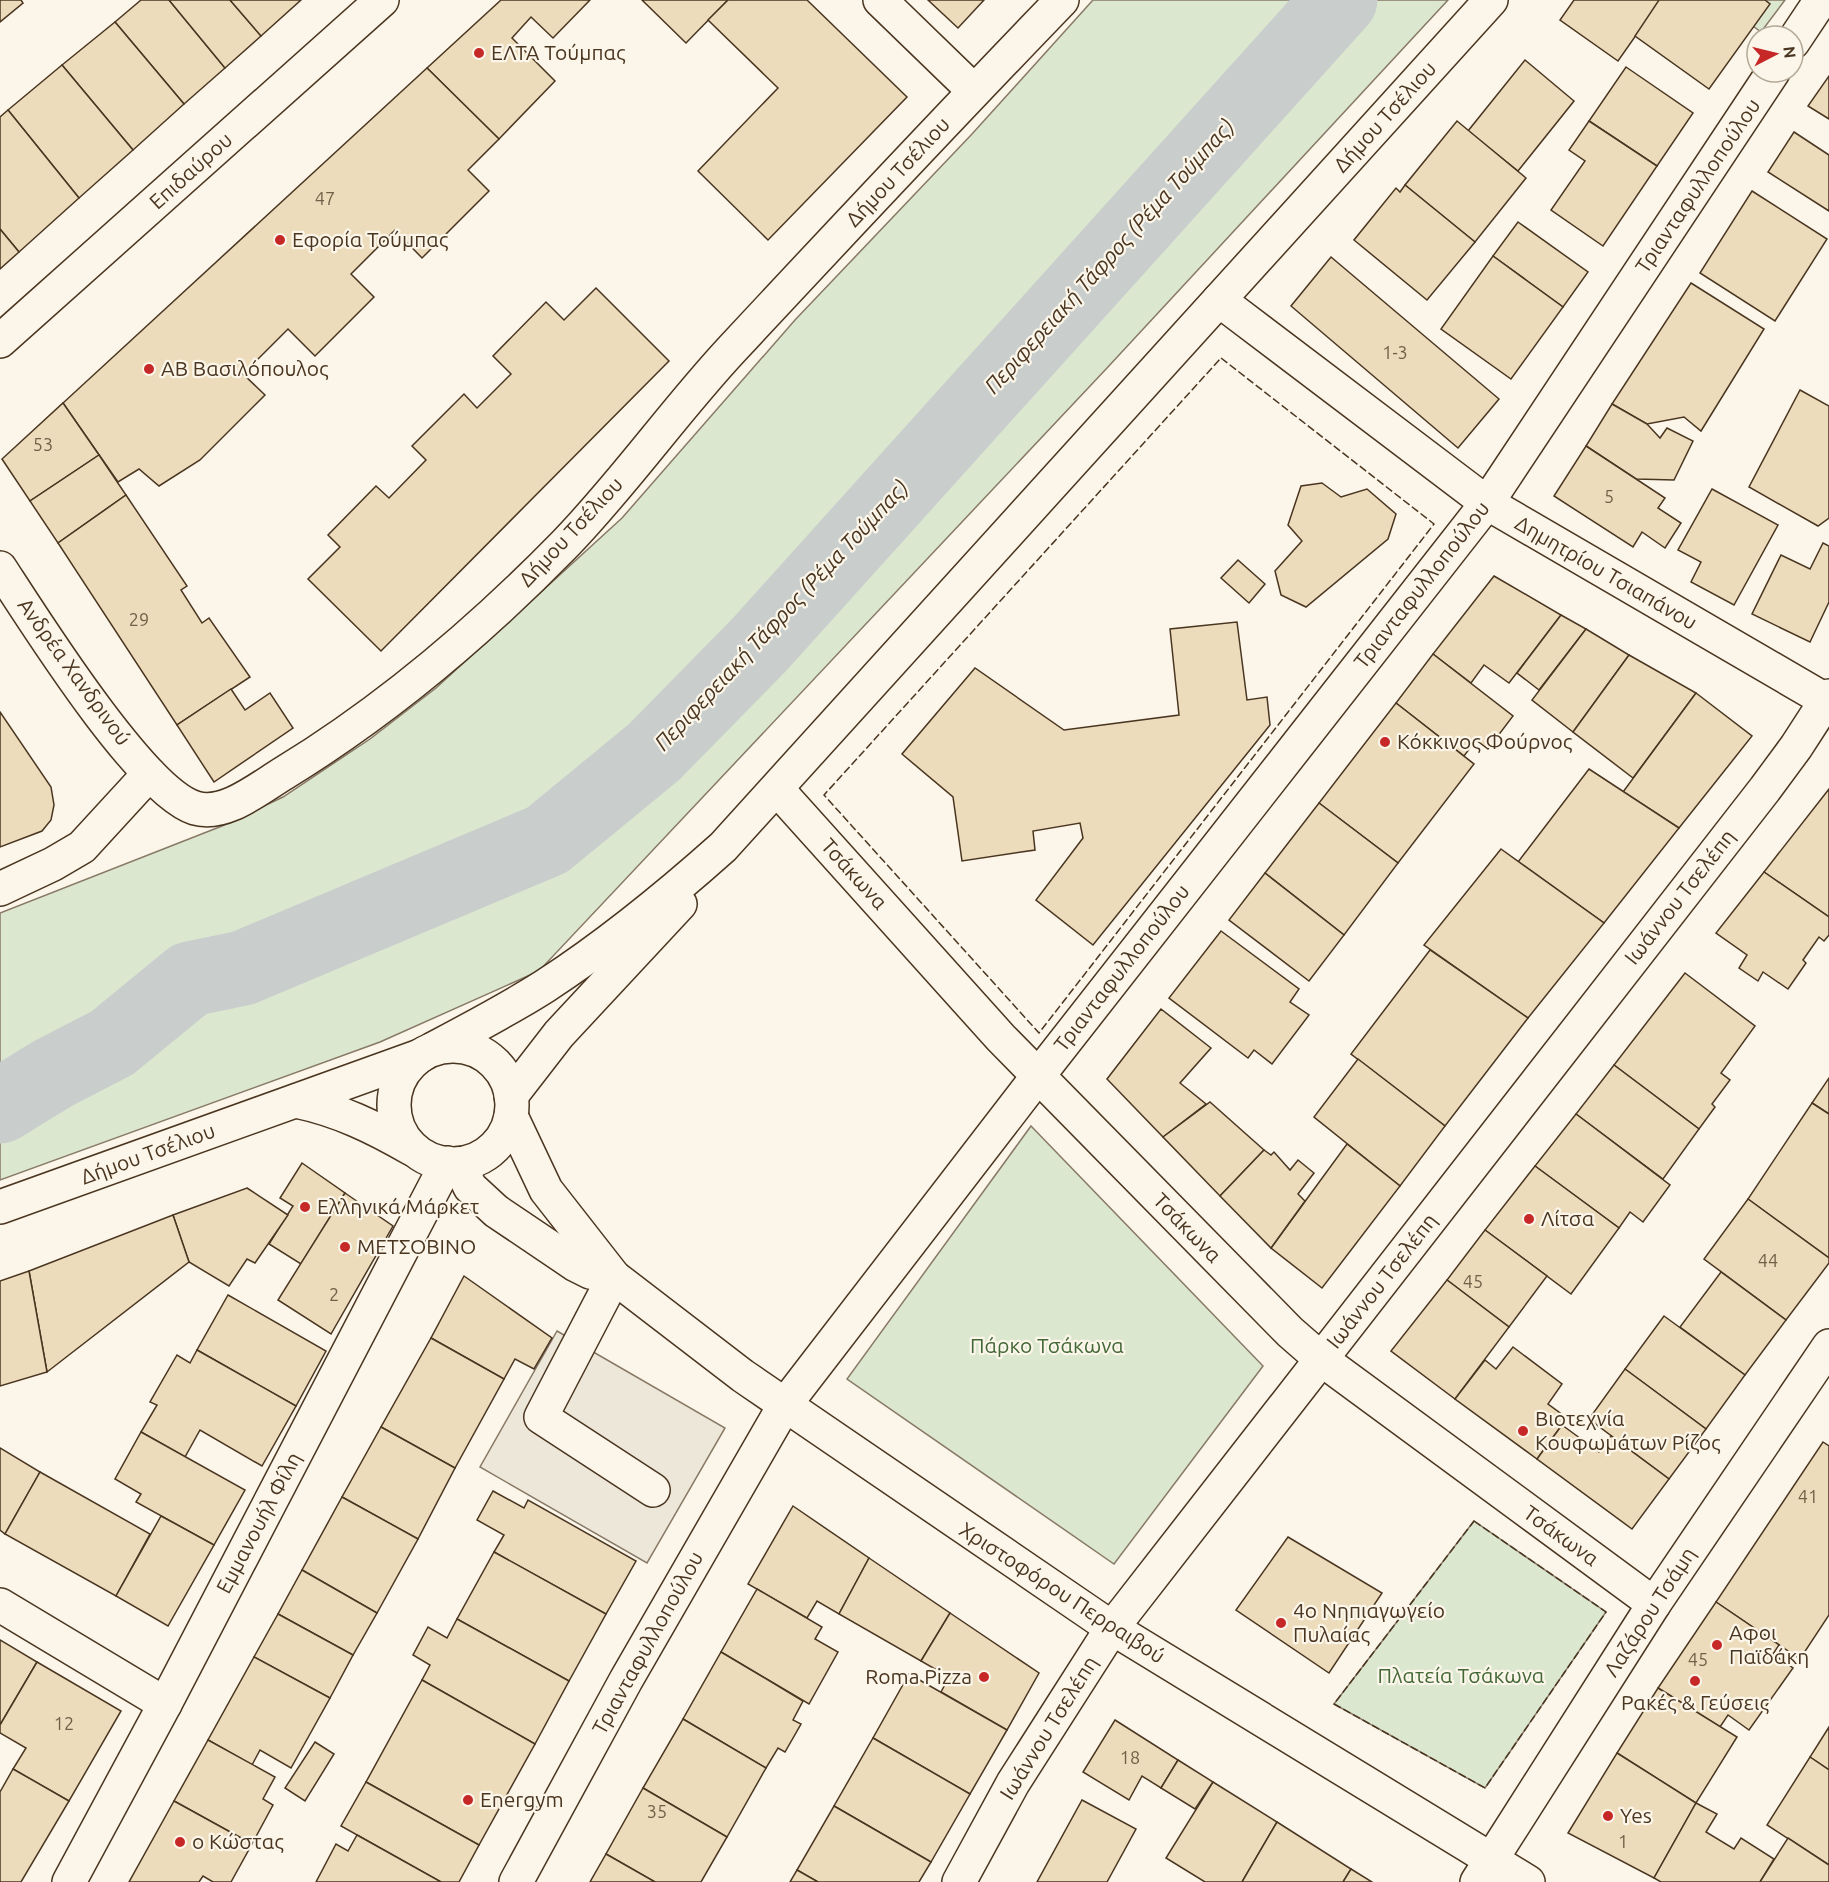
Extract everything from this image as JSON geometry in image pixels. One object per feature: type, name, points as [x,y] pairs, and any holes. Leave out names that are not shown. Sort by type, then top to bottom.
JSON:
[{"type":"street","name":"Επιδαύρου","points":[[0,341],[382,0]]},
{"type":"street","points":[[880,0],[974,91]]},
{"type":"street","name":"Δήμου Τσέλιου","points":[[149,774],[180,801],[195,808],[211,810],[225,806],[312,755],[380,709],[471,634],[567,542],[728,353],[1062,0]]},
{"type":"street","name":"Δήμου Τσέλιου","points":[[511,1106],[559,1034],[679,905],[723,847],[1491,0]]},
{"type":"street","points":[[1805,24],[1821,0]]},
{"type":"street","name":"Τριανταφυλλοπούλου","points":[[516,1882],[626,1680],[784,1406],[1038,1076],[1487,503],[1765,84]]},
{"type":"street","name":"Δημητρίου Τσιαπάνου","points":[[1219,300],[1487,503],[1828,700]]},
{"type":"street","name":"Ανδρέα Χανδρινού","points":[[0,568],[73,675],[149,774]]},
{"type":"street","name":"Ιωάννου Τσελέπη","points":[[959,1882],[1013,1783],[1112,1628],[1771,781],[1828,700]]},
{"type":"street","points":[[0,889],[53,864],[82,847],[149,774]]},
{"type":"street","name":"Τσάκωνα","points":[[777,789],[993,1029],[1290,1332],[1321,1359],[1654,1604]]},
{"type":"street","name":"Δήμου Τσέλιου","points":[[0,1207],[427,1053],[504,1011],[579,963],[677,887],[723,847]]},
{"type":"street","points":[[296,1101],[342,1113],[442,1160],[477,1159],[493,1148],[504,1134],[511,1106],[505,1076],[483,1054],[454,1046],[427,1053],[405,1071],[394,1100],[400,1131],[442,1160]]},
{"type":"street","name":"Χριστοφόρου Περραιβού","points":[[511,1106],[546,1190],[614,1277],[784,1406],[1112,1628],[1483,1871],[1528,1882]]},
{"type":"street","name":"Χριστοφόρου Περραιβού","points":[[442,1160],[496,1210],[576,1265],[590,1272],[614,1277]]},
{"type":"street","name":"Εμμανουήλ Φίλη","points":[[69,1882],[165,1704],[442,1160]]},
{"type":"street","points":[[614,1277],[541,1418],[653,1490]]},
{"type":"street","name":"Λαζάρου Τσάμη","points":[[1483,1871],[1654,1604],[1829,1346]]},
{"type":"street","points":[[0,1605],[165,1704]]},
{"type":"green space","points":[[1093,0],[1448,0],[1107,368],[539,971],[380,1042],[0,1180],[0,913],[222,826],[283,797],[370,739],[436,688],[622,518],[795,320],[972,134]]},
{"type":"green space","points":[[1718,0],[1785,0],[1767,24],[1750,24]]},
{"type":"green space","name":"Πάρκο Τσάκωνα","points":[[1031,1126],[1263,1366],[1114,1564],[847,1379]]},
{"type":"green space","name":"Πλατεία Τσάκωνα","points":[[1474,1521],[1606,1612],[1485,1788],[1334,1704]]},
{"type":"shaded area","points":[[557,1331],[725,1428],[647,1563],[480,1467]]},
{"type":"building","points":[[0,0],[21,0],[23,3],[0,22]]},
{"type":"building","points":[[141,0],[169,0],[225,68],[184,104],[115,22]]},
{"type":"building","points":[[169,0],[230,0],[261,36],[225,68]]},
{"type":"building","points":[[230,0],[301,0],[261,36]]},
{"type":"building","points":[[501,0],[590,0],[553,38],[531,17],[512,38],[555,81],[499,139],[427,68]]},
{"type":"building","points":[[642,0],[728,0],[686,43]]},
{"type":"building","points":[[728,0],[807,0],[907,97],[768,240],[698,171],[778,88],[708,20]]},
{"type":"building","points":[[928,0],[984,0],[958,28]]},
{"type":"building","points":[[1574,0],[1660,1],[1618,61],[1560,20]]},
{"type":"building","points":[[1659,0],[1765,0],[1770,4],[1756,24],[1745,24],[1745,39],[1709,89],[1635,36]]},
{"type":"building","points":[[115,22],[184,104],[133,150],[62,65]]},
{"type":"building","points":[[1525,60],[1574,101],[1518,171],[1468,131]]},
{"type":"building","points":[[62,65],[133,150],[79,198],[8,110]]},
{"type":"building","points":[[1626,67],[1693,113],[1657,166],[1589,121]]},
{"type":"building","points":[[427,68],[499,139],[468,170],[489,191],[422,258],[395,230],[351,274],[374,297],[315,356],[288,329],[243,374],[265,395],[200,460],[159,486],[139,469],[118,482],[63,403]]},
{"type":"building","points":[[1829,76],[1829,119],[1808,106]]},
{"type":"building","points":[[8,110],[79,198],[19,252],[0,229],[0,117]]},
{"type":"building","points":[[1457,121],[1526,178],[1475,242],[1405,185]]},
{"type":"building","points":[[1589,121],[1657,166],[1603,246],[1551,210],[1585,161],[1569,150]]},
{"type":"building","points":[[1794,132],[1829,155],[1829,211],[1768,172]]},
{"type":"building","points":[[1405,185],[1475,242],[1427,300],[1354,240],[1396,188],[1400,192]]},
{"type":"building","points":[[1752,191],[1827,239],[1775,321],[1700,273]]},
{"type":"building","points":[[1518,222],[1588,272],[1563,307],[1493,256]]},
{"type":"building","points":[[0,229],[19,252],[0,269]]},
{"type":"building","points":[[1493,256],[1563,307],[1511,379],[1441,329]]},
{"type":"building","points":[[1331,257],[1499,399],[1458,448],[1291,306]]},
{"type":"building","points":[[1691,283],[1764,329],[1701,431],[1684,417],[1647,424],[1612,404]]},
{"type":"building","points":[[596,288],[669,361],[381,651],[308,579],[340,547],[328,535],[376,486],[389,498],[426,460],[412,446],[464,394],[477,408],[511,374],[493,356],[546,302],[564,320]]},
{"type":"building","points":[[1800,390],[1829,406],[1829,518],[1818,526],[1749,487]]},
{"type":"building","points":[[63,403],[99,455],[30,501],[2,459]]},
{"type":"building","points":[[1612,404],[1647,424],[1660,438],[1667,428],[1693,441],[1674,480],[1636,479],[1586,446]]},
{"type":"building","points":[[1586,446],[1665,498],[1658,508],[1681,523],[1665,548],[1642,532],[1633,547],[1554,496]]},
{"type":"building","points":[[99,455],[126,495],[58,543],[30,501]]},
{"type":"building","points":[[1322,483],[1341,497],[1367,489],[1396,514],[1388,539],[1306,607],[1281,595],[1275,571],[1302,541],[1288,525],[1301,486]]},
{"type":"building","points":[[1712,489],[1778,525],[1734,605],[1691,582],[1701,562],[1678,550]]},
{"type":"building","points":[[126,495],[187,586],[181,590],[202,623],[209,618],[250,677],[177,725],[58,543]]},
{"type":"building","points":[[1823,543],[1829,546],[1829,602],[1810,642],[1752,614],[1781,555],[1810,569]]},
{"type":"building","points":[[1238,560],[1265,584],[1249,603],[1221,578]]},
{"type":"building","points":[[1494,576],[1561,615],[1509,683],[1484,665],[1471,683],[1433,654]]},
{"type":"building","points":[[1561,615],[1586,629],[1539,690],[1517,673]]},
{"type":"building","points":[[1237,622],[1247,700],[1267,697],[1270,725],[1093,945],[1036,900],[1083,838],[1080,823],[1033,831],[1035,850],[962,861],[953,797],[902,754],[975,668],[1064,730],[1179,715],[1170,629]]},
{"type":"building","points":[[1586,629],[1629,655],[1573,732],[1532,700]]},
{"type":"building","points":[[1433,654],[1513,716],[1488,749],[1476,740],[1464,756],[1396,703]]},
{"type":"building","points":[[1629,655],[1696,693],[1633,778],[1573,732]]},
{"type":"building","points":[[231,689],[245,710],[270,693],[293,728],[214,782],[177,725]]},
{"type":"building","points":[[1696,693],[1752,736],[1679,828],[1623,792]]},
{"type":"building","points":[[1396,703],[1474,764],[1398,863],[1319,803]]},
{"type":"building","points":[[0,712],[51,787],[54,805],[51,820],[42,831],[0,847]]},
{"type":"building","points":[[1589,769],[1679,828],[1604,923],[1518,862]]},
{"type":"building","points":[[1829,789],[1829,917],[1764,872]]},
{"type":"building","points":[[1319,803],[1398,863],[1344,935],[1265,873]]},
{"type":"building","points":[[1501,849],[1604,923],[1528,1018],[1424,945]]},
{"type":"building","points":[[1764,872],[1829,917],[1829,935],[1824,941],[1819,937],[1803,960],[1806,963],[1788,989],[1763,972],[1758,981],[1739,968],[1747,955],[1716,933]]},
{"type":"building","points":[[1265,873],[1344,935],[1309,981],[1229,920]]},
{"type":"building","points":[[1221,931],[1299,989],[1290,1002],[1309,1015],[1272,1064],[1254,1050],[1248,1058],[1169,998]]},
{"type":"building","points":[[1430,950],[1528,1018],[1445,1126],[1351,1054]]},
{"type":"building","points":[[1685,973],[1755,1026],[1721,1073],[1730,1080],[1712,1104],[1715,1107],[1699,1129],[1614,1065]]},
{"type":"building","points":[[1161,1009],[1211,1048],[1180,1083],[1206,1104],[1163,1137],[1107,1079]]},
{"type":"building","points":[[1358,1059],[1445,1126],[1400,1186],[1314,1117]]},
{"type":"building","points":[[1614,1065],[1699,1129],[1663,1179],[1576,1114]]},
{"type":"building","points":[[1829,1078],[1829,1114],[1812,1103]]},
{"type":"building","points":[[1210,1102],[1264,1150],[1220,1196],[1163,1137]]},
{"type":"building","points":[[1812,1103],[1829,1114],[1829,1258],[1748,1199]]},
{"type":"building","points":[[1576,1114],[1670,1185],[1643,1222],[1630,1212],[1619,1228],[1535,1166]]},
{"type":"building","points":[[1347,1144],[1400,1186],[1322,1288],[1271,1248]]},
{"type":"building","points":[[1264,1150],[1271,1155],[1274,1152],[1290,1170],[1298,1160],[1314,1173],[1298,1194],[1305,1201],[1271,1248],[1220,1196]]},
{"type":"building","points":[[302,1163],[345,1193],[301,1264],[269,1244],[293,1206],[280,1198]]},
{"type":"building","points":[[1535,1166],[1619,1228],[1571,1294],[1485,1230]]},
{"type":"building","points":[[247,1188],[288,1215],[255,1263],[247,1259],[229,1286],[189,1262],[173,1215]]},
{"type":"building","points":[[345,1193],[393,1226],[331,1334],[278,1300]]},
{"type":"building","points":[[1748,1199],[1829,1258],[1829,1263],[1786,1320],[1704,1259]]},
{"type":"building","points":[[173,1215],[189,1262],[47,1372],[29,1271]]},
{"type":"building","points":[[1485,1230],[1547,1276],[1509,1327],[1447,1280]]},
{"type":"building","points":[[29,1271],[47,1372],[0,1386],[0,1281]]},
{"type":"building","points":[[1721,1272],[1786,1320],[1745,1375],[1680,1327]]},
{"type":"building","points":[[464,1276],[552,1338],[534,1369],[515,1359],[504,1379],[431,1338]]},
{"type":"building","points":[[1447,1280],[1509,1327],[1455,1399],[1391,1351]]},
{"type":"building","points":[[228,1295],[326,1351],[296,1406],[197,1350]]},
{"type":"building","points":[[1664,1316],[1745,1375],[1706,1429],[1625,1369]]},
{"type":"building","points":[[431,1338],[504,1379],[455,1468],[381,1427]]},
{"type":"building","points":[[1513,1347],[1562,1384],[1548,1404],[1567,1418],[1537,1459],[1455,1399],[1485,1360],[1496,1369]]},
{"type":"building","points":[[197,1350],[296,1406],[262,1466],[200,1430],[185,1457],[141,1432],[157,1405],[150,1402],[177,1355],[190,1363]]},
{"type":"building","points":[[1625,1369],[1706,1429],[1669,1479],[1589,1419]]},
{"type":"building","points":[[1562,1425],[1599,1452],[1611,1436],[1669,1479],[1632,1529],[1537,1459]]},
{"type":"building","points":[[381,1427],[455,1468],[418,1539],[342,1497]]},
{"type":"building","points":[[141,1432],[245,1490],[214,1545],[136,1502],[141,1494],[115,1479]]},
{"type":"building","points":[[1823,1442],[1829,1446],[1829,1615],[1800,1659],[1716,1602]]},
{"type":"building","points":[[0,1448],[40,1472],[5,1534],[0,1530]]},
{"type":"building","points":[[40,1472],[150,1534],[116,1596],[5,1534]]},
{"type":"building","points":[[493,1491],[524,1508],[528,1500],[636,1561],[606,1614],[494,1552],[504,1535],[477,1520]]},
{"type":"building","points":[[342,1497],[418,1539],[377,1613],[302,1570]]},
{"type":"building","points":[[793,1506],[869,1558],[839,1614],[817,1601],[807,1618],[748,1584]]},
{"type":"building","points":[[161,1516],[214,1545],[168,1626],[116,1596]]},
{"type":"building","points":[[1288,1537],[1382,1593],[1329,1673],[1236,1610]]},
{"type":"building","points":[[494,1552],[606,1614],[569,1681],[457,1619]]},
{"type":"building","points":[[869,1558],[950,1613],[921,1661],[839,1614]]},
{"type":"building","points":[[302,1570],[377,1613],[353,1655],[278,1614]]},
{"type":"building","points":[[757,1589],[822,1627],[815,1639],[838,1652],[809,1704],[721,1652]]},
{"type":"building","points":[[1716,1602],[1779,1645],[1773,1654],[1793,1668],[1749,1730],[1728,1715],[1720,1727],[1658,1688]]},
{"type":"building","points":[[950,1613],[1039,1673],[1007,1730],[941,1692],[949,1677],[921,1661]]},
{"type":"building","points":[[278,1614],[353,1655],[330,1698],[254,1657]]},
{"type":"building","points":[[457,1619],[569,1681],[535,1744],[422,1680],[430,1665],[413,1655],[428,1627],[447,1638]]},
{"type":"building","points":[[0,1640],[37,1662],[0,1725]]},
{"type":"building","points":[[721,1652],[803,1701],[793,1720],[801,1724],[785,1752],[778,1748],[766,1768],[683,1719]]},
{"type":"building","points":[[254,1657],[330,1698],[291,1768],[260,1750],[252,1765],[208,1740]]},
{"type":"building","points":[[37,1662],[121,1711],[69,1801],[13,1769],[26,1748],[0,1733],[0,1725]]},
{"type":"building","points":[[909,1674],[1007,1730],[970,1794],[873,1738]]},
{"type":"building","points":[[422,1680],[535,1744],[479,1845],[366,1782]]},
{"type":"building","points":[[1658,1688],[1737,1737],[1696,1803],[1617,1753]]},
{"type":"building","points":[[683,1719],[766,1768],[727,1837],[643,1788]]},
{"type":"building","points":[[1115,1720],[1178,1760],[1161,1788],[1142,1776],[1129,1800],[1083,1772]]},
{"type":"building","points":[[1829,1727],[1829,1770],[1810,1757]]},
{"type":"building","points":[[873,1738],[970,1794],[931,1862],[834,1806]]},
{"type":"building","points":[[208,1740],[275,1777],[263,1799],[273,1805],[252,1844],[174,1801]]},
{"type":"building","points":[[315,1742],[334,1754],[305,1801],[285,1788]]},
{"type":"building","points":[[1617,1753],[1696,1803],[1654,1878],[1568,1833]]},
{"type":"building","points":[[1810,1757],[1829,1770],[1829,1865],[1767,1825]]},
{"type":"building","points":[[1178,1760],[1213,1782],[1195,1809],[1161,1788]]},
{"type":"building","points":[[13,1769],[69,1801],[21,1882],[0,1882],[0,1792]]},
{"type":"building","points":[[366,1782],[479,1845],[459,1882],[441,1882],[341,1826]]},
{"type":"building","points":[[1213,1782],[1277,1822],[1242,1882],[1205,1882],[1166,1858]]},
{"type":"building","points":[[643,1788],[727,1837],[701,1882],[655,1882],[606,1854]]},
{"type":"building","points":[[1082,1800],[1136,1829],[1107,1882],[1037,1882]]},
{"type":"building","points":[[174,1801],[252,1844],[231,1882],[213,1882],[203,1876],[199,1882],[129,1882]]},
{"type":"building","points":[[1696,1803],[1717,1814],[1706,1832],[1734,1849],[1741,1838],[1774,1859],[1760,1882],[1661,1882],[1654,1878]]},
{"type":"building","points":[[834,1806],[931,1862],[919,1882],[818,1882],[797,1870]]},
{"type":"building","points":[[1277,1822],[1351,1869],[1343,1882],[1242,1882]]},
{"type":"building","points":[[357,1835],[441,1882],[316,1882],[336,1844],[348,1851]]},
{"type":"building","points":[[1788,1838],[1829,1865],[1829,1882],[1760,1882]]},
{"type":"building","points":[[606,1854],[655,1882],[590,1882]]},
{"type":"building","points":[[1351,1869],[1372,1882],[1343,1882]]},
{"type":"building","points":[[797,1870],[818,1882],[790,1882]]},
{"type":"waterway","name":"Περιφερειακή Τάφρος (Ρέμα Τούμπας)","points":[[0,1106],[52,1074],[112,1043],[190,979],[243,968],[547,840],[654,752],[760,644],[1340,0]]},
{"type":"fence","points":[[1221,358],[1434,524],[1039,1033],[824,795],[1221,358]]},
{"type":"fence","points":[[1474,1521],[1606,1612],[1485,1788],[1334,1704],[1474,1521]]},
{"type":"place","name":"ΕΛΤΑ Τούμπας","points":[[479,53]]},
{"type":"place","name":"Εφορία Τούμπας","points":[[280,240]]},
{"type":"place","name":"ΑΒ Βασιλόπουλος","points":[[149,369]]},
{"type":"place","name":"Κόκκινος Φούρνος","points":[[1385,742]]},
{"type":"place","name":"Ελληνικά Μάρκετ","points":[[305,1207]]},
{"type":"place","name":"Λίτσα","points":[[1529,1219]]},
{"type":"place","name":"ΜΕΤΣΟΒΙΝΟ","points":[[345,1247]]},
{"type":"place","name":"Βιοτεχνία Κουφωμάτων Ρίζος","points":[[1523,1431]]},
{"type":"place","name":"4ο Νηπιαγωγείο Πυλαίας","points":[[1281,1623]]},
{"type":"place","name":"Αφοι Παϊδάκη","points":[[1717,1645]]},
{"type":"place","name":"Roma Pizza","points":[[984,1677]]},
{"type":"place","name":"Ρακές & Γεύσεις","points":[[1695,1681]]},
{"type":"place","name":"Energym","points":[[468,1800]]},
{"type":"place","name":"Yes","points":[[1608,1816]]},
{"type":"place","name":"ο Κώστας","points":[[180,1842]]}]
